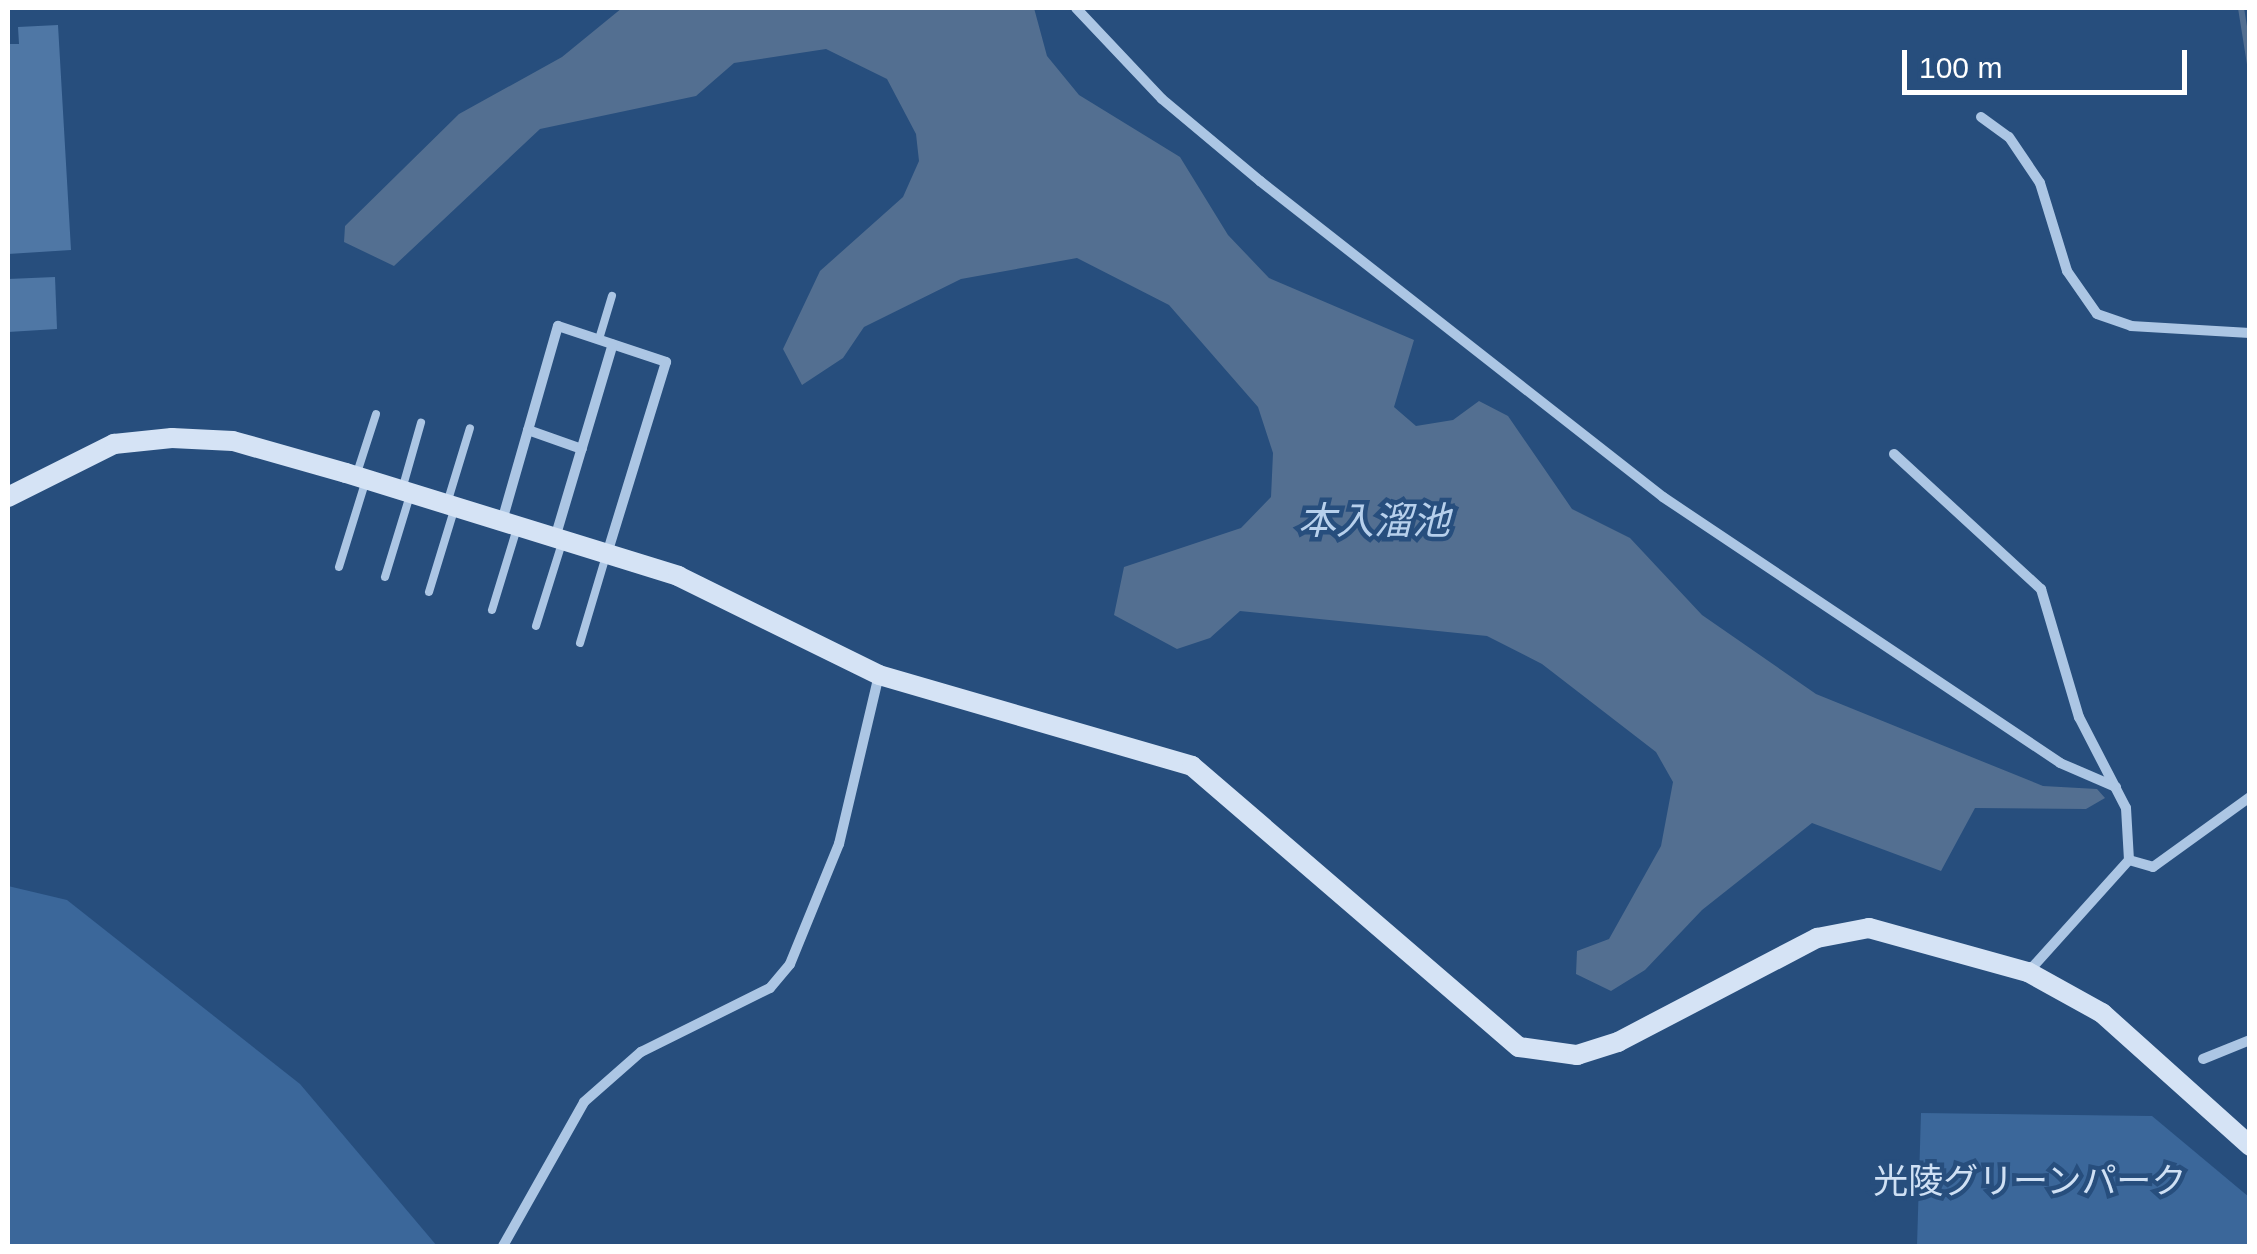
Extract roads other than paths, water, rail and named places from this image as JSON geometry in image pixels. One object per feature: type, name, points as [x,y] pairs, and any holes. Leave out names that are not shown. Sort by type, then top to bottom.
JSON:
[{"type":"street","points":[[1076,8],[1176,110],[1553,414],[2060,763],[2116,787]]},
{"type":"street","points":[[1981,117],[2009,136],[2040,184],[2067,270],[2097,314],[2130,326],[2250,333]]},
{"type":"street","points":[[510,524],[528,430],[558,326],[666,362],[607,554]]},
{"type":"street","points":[[559,539],[614,344]]},
{"type":"street","points":[[528,430],[582,449]]},
{"type":"street","points":[[8,497],[114,444],[172,438],[234,441],[361,477],[678,576],[879,675],[1192,766],[1227,787],[1481,1021],[1549,1055],[1618,1042],[1817,938],[1869,928],[2028,972],[2102,1013],[2250,1146]]},
{"type":"street","points":[[1894,454],[2042,589],[2079,717],[2116,787],[2129,860]]},
{"type":"street","points":[[503,1246],[584,1102],[641,1052],[770,988],[790,964],[840,844],[879,675]]},
{"type":"street","points":[[2129,860],[2153,867],[2250,797]]},
{"type":"street","points":[[2028,972],[2129,860]]},
{"type":"street","points":[[2203,1059],[2250,1040]]},
{"type":"lane","points":[[599,340],[612,296]]},
{"type":"lane","points":[[339,567],[376,414]]},
{"type":"lane","points":[[385,577],[422,423]]},
{"type":"lane","points":[[428,592],[470,428]]},
{"type":"lane","points":[[492,610],[510,524]]},
{"type":"lane","points":[[536,626],[559,539]]},
{"type":"lane","points":[[580,642],[607,554]]},
{"type":"water","name":"本入溜池","points":[[622,8],[1034,8],[1047,56],[1079,95],[1180,157],[1228,235],[1269,278],[1414,340],[1394,407],[1416,426],[1453,420],[1479,401],[1508,416],[1572,509],[1630,538],[1702,615],[1816,694],[2043,786],[2097,789],[2105,798],[2086,809],[1975,808],[1941,871],[1812,823],[1702,910],[1645,970],[1611,991],[1576,974],[1577,951],[1609,939],[1661,846],[1673,782],[1656,752],[1542,664],[1487,636],[1240,611],[1210,638],[1177,649],[1114,615],[1124,567],[1241,528],[1271,497],[1273,453],[1258,407],[1169,305],[1077,258],[961,279],[864,327],[843,358],[802,385],[783,349],[820,271],[903,197],[919,161],[916,134],[887,79],[826,49],[734,63],[696,96],[540,129],[394,266],[344,242],[345,226],[459,114],[562,57]]},
{"type":"waterway","points":[[2241,8],[2250,64]]},
{"type":"park label","name":"光陵グリーンパーク","points":[[2030,1181]]}]
